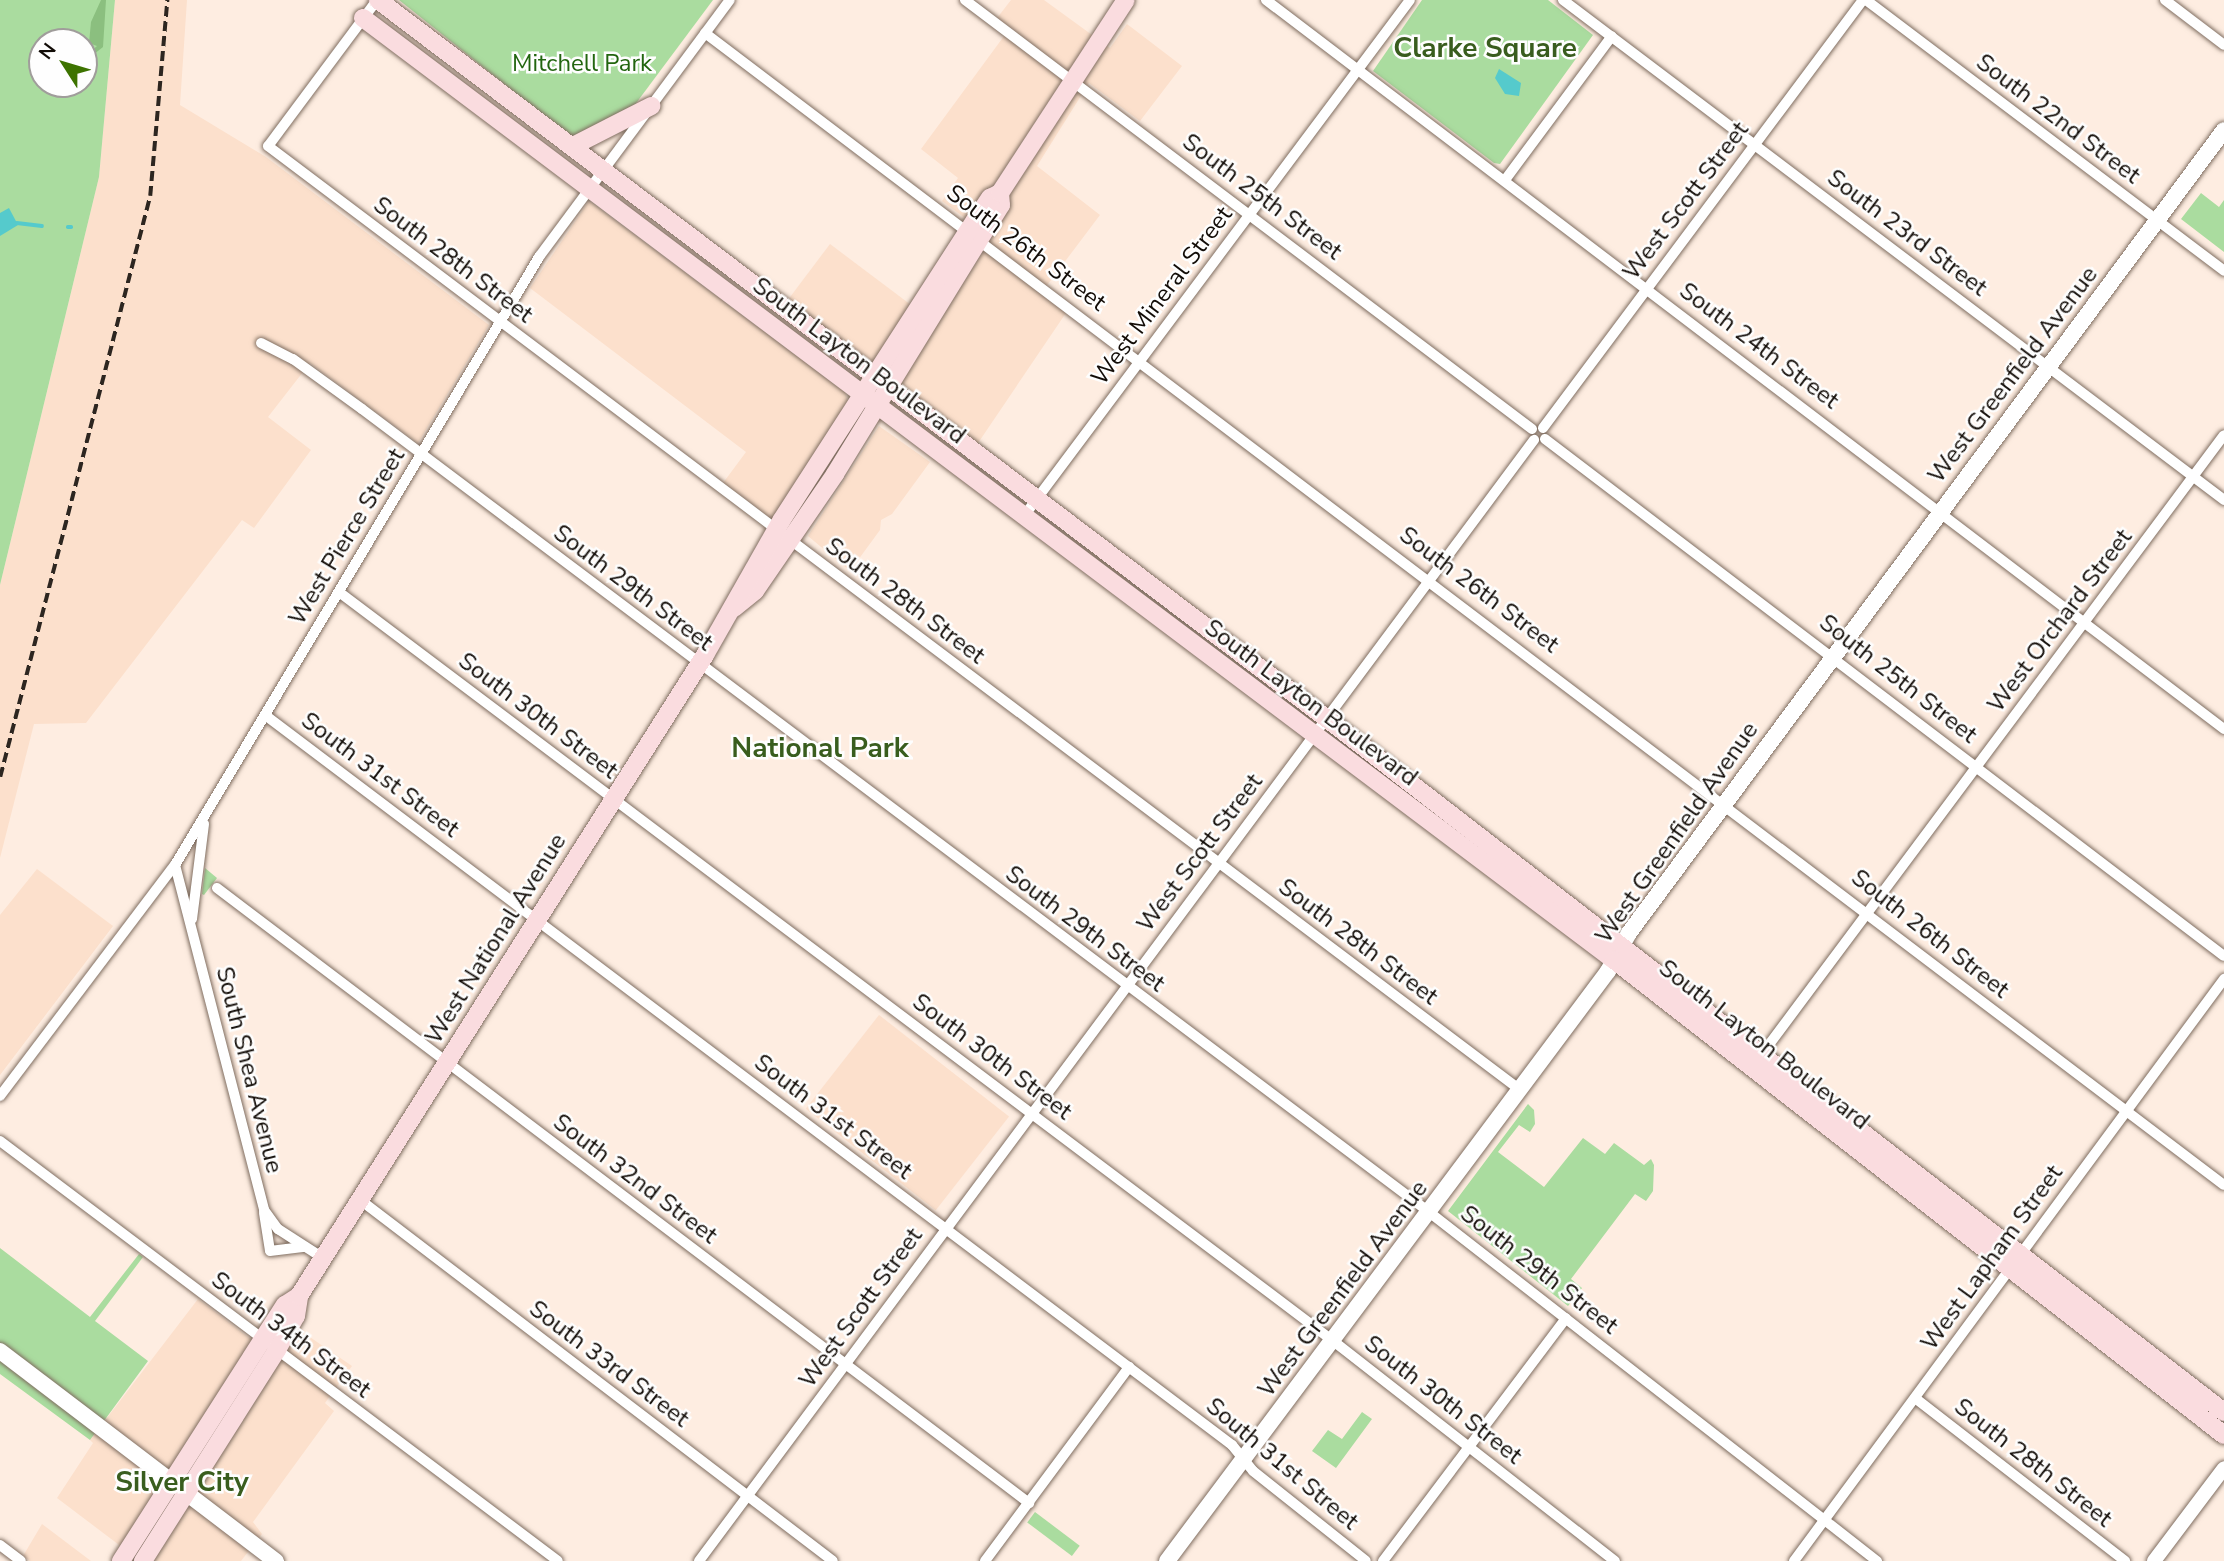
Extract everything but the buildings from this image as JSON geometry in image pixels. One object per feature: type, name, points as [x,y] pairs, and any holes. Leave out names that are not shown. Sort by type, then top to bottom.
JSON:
[{"type":"main road","name":"South Layton Boulevard","points":[[377,0],[883,379],[1037,500],[1326,718],[1618,953],[2016,1261],[2224,1412]]},
{"type":"main road","name":"West National Avenue","points":[[144,1561],[189,1491],[270,1345],[285,1305],[299,1296],[734,608],[741,585],[783,535],[974,235],[1001,205],[1000,193],[1126,0]]},
{"type":"main road","name":"South Layton Boulevard","points":[[363,18],[587,190],[730,293],[1314,736],[1618,953]]},
{"type":"main road","points":[[573,146],[651,106]]},
{"type":"main road","name":"West Greenfield Avenue","points":[[1167,1561],[1429,1212],[1832,655],[2224,130]]},
{"type":"main road","points":[[730,293],[776,318],[789,308]]},
{"type":"main road","name":"South Layton Boulevard","points":[[2016,1261],[2224,1434]]},
{"type":"main road","name":"West National Avenue","points":[[121,1561],[173,1479],[270,1345]]},
{"type":"main road","points":[[0,1351],[189,1491],[276,1561]]},
{"type":"street","points":[[363,18],[377,0]]},
{"type":"street","name":"West Pierce Street","points":[[0,1096],[175,865],[502,323],[539,257],[730,0]]},
{"type":"street","name":"South 25th Street","points":[[965,0],[1832,655],[2224,956]]},
{"type":"street","name":"South 24th Street","points":[[1266,0],[1648,288],[2224,729]]},
{"type":"street","name":"West Mineral Street","points":[[1024,516],[1410,0]]},
{"type":"street","name":"South 23rd Street","points":[[1563,0],[2224,500]]},
{"type":"street","name":"West Scott Street","points":[[699,1561],[1217,863],[1864,0]]},
{"type":"street","name":"South 22nd Street","points":[[1864,0],[2224,271]]},
{"type":"street","points":[[2165,0],[2224,45]]},
{"type":"street","name":"South 28th Street","points":[[363,18],[268,146],[1519,1089]]},
{"type":"street","name":"South 26th Street","points":[[705,33],[1725,802],[2224,1185]]},
{"type":"street","points":[[1505,180],[1612,36]]},
{"type":"street","name":"South 29th Street","points":[[261,343],[293,359],[1429,1212],[1877,1561]]},
{"type":"street","name":"West Orchard Street","points":[[1757,1061],[2224,435]]},
{"type":"street","name":"South 30th Street","points":[[339,592],[1332,1340],[1615,1561]]},
{"type":"street","name":"South 31st Street","points":[[265,715],[1129,1367],[1366,1561]]},
{"type":"street","points":[[192,936],[194,875],[207,813]]},
{"type":"street","name":"South Shea Avenue","points":[[175,865],[264,1210],[278,1229],[323,1258]]},
{"type":"street","name":"South 32nd Street","points":[[217,888],[1029,1503]]},
{"type":"street","name":"West Lapham Street","points":[[1794,1561],[2224,979]]},
{"type":"street","name":"South 34th Street","points":[[0,1141],[558,1561]]},
{"type":"street","name":"South 33rd Street","points":[[359,1199],[833,1561]]},
{"type":"street","points":[[264,1210],[270,1251],[305,1247]]},
{"type":"street","points":[[1383,1561],[1566,1318]]},
{"type":"street","points":[[985,1561],[1129,1367]]},
{"type":"street","name":"South 28th Street","points":[[1915,1398],[2125,1561]]},
{"type":"street","points":[[2154,1561],[2224,1468]]},
{"type":"street","points":[[0,1545],[21,1561]]},
{"type":"shaded area","points":[[115,0],[187,0],[180,105],[266,157],[489,325],[418,443],[310,363],[268,417],[311,450],[254,528],[242,520],[86,723],[34,724],[0,858],[0,585],[99,177]]},
{"type":"shaded area","points":[[1011,0],[1044,0],[1110,48],[1127,24],[1182,66],[1140,121],[1089,83],[1037,166],[1100,215],[1045,288],[1070,307],[976,446],[898,385],[992,238],[942,201],[958,178],[921,149],[1007,32],[994,22]]},
{"type":"shaded area","points":[[589,201],[845,392],[848,402],[773,520],[723,483],[746,452],[530,288]]},
{"type":"shaded area","points":[[830,244],[917,310],[871,370],[784,305]]},
{"type":"shaded area","points":[[879,426],[930,462],[892,514],[881,520],[880,530],[850,571],[808,536]]},
{"type":"shaded area","points":[[37,869],[113,926],[0,1075],[0,915]]},
{"type":"shaded area","points":[[879,1015],[1009,1117],[936,1210],[806,1109]]},
{"type":"shaded area","points":[[198,1299],[252,1340],[272,1311],[352,1366],[325,1403],[334,1411],[253,1522],[262,1534],[241,1561],[132,1561],[135,1557],[57,1498],[93,1443],[90,1440]]},
{"type":"shaded area","points":[[42,1524],[91,1561],[30,1561],[23,1556]]},
{"type":"green space","points":[[0,0],[115,0],[99,177],[0,585]]},
{"type":"green space","points":[[101,0],[106,0],[103,47],[98,51],[98,28],[90,28]]},
{"type":"green space","name":"Mitchell Park","points":[[399,0],[713,0],[634,106],[572,138]]},
{"type":"green space","points":[[1422,0],[1548,0],[1593,35],[1500,164],[1494,163],[1373,71]]},
{"type":"green space","points":[[2201,193],[2219,207],[2224,200],[2224,252],[2181,219]]},
{"type":"green space","points":[[205,868],[217,878],[204,895],[202,894]]},
{"type":"green space","points":[[1528,1104],[1534,1110],[1535,1124],[1530,1132],[1519,1125],[1498,1152],[1544,1187],[1583,1138],[1605,1154],[1614,1143],[1644,1165],[1651,1159],[1654,1165],[1653,1191],[1646,1201],[1635,1194],[1571,1279],[1582,1288],[1568,1306],[1448,1211]]},
{"type":"green space","points":[[0,1248],[90,1317],[139,1254],[143,1257],[95,1321],[148,1361],[90,1440],[0,1374]]},
{"type":"green space","points":[[1362,1412],[1372,1419],[1336,1468],[1312,1451],[1328,1430],[1342,1439]]},
{"type":"green space","points":[[1035,1512],[1080,1546],[1072,1556],[1027,1522]]},
{"type":"water","points":[[1499,69],[1521,83],[1519,96],[1505,94],[1495,78]]},
{"type":"water","points":[[9,208],[18,225],[0,236],[0,213]]},
{"type":"waterway","points":[[17,223],[42,226]]},
{"type":"railway","points":[[0,777],[150,196],[167,0]]},
{"type":"district","name":"Clarke Square","points":[[1485,48]]},
{"type":"district","name":"National Park","points":[[820,748]]},
{"type":"district","name":"Silver City","points":[[182,1482]]}]
